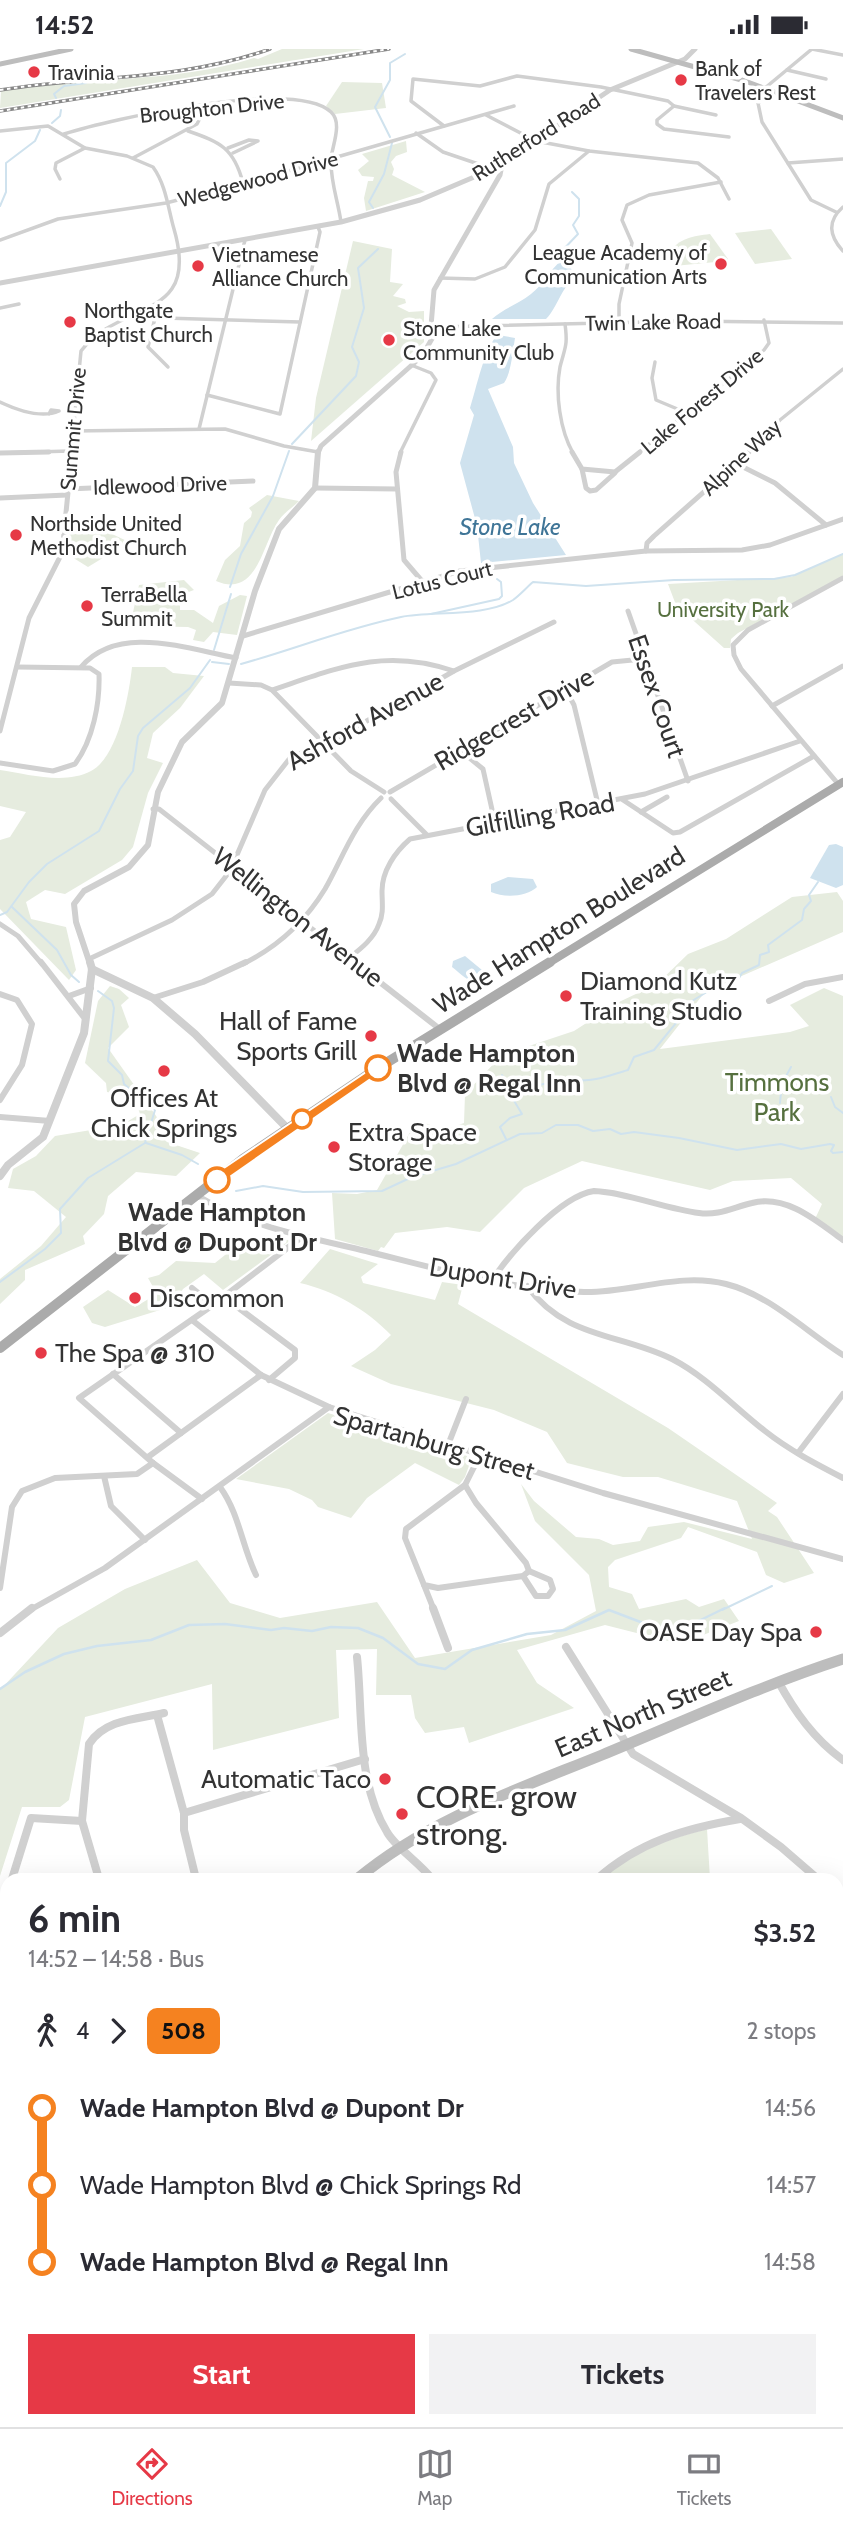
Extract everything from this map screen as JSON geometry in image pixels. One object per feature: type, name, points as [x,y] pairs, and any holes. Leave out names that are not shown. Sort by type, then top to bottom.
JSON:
[{"type":"main road","points":[[0,64],[71,49]]},
{"type":"main road","points":[[631,49],[765,88],[843,118]]},
{"type":"main road","name":"Wade Hampton Boulevard","points":[[0,1348],[196,1195],[378,1068],[841,783]]},
{"type":"main road","name":"East North Street","points":[[365,1873],[401,1846],[469,1811],[778,1681],[843,1659]]},
{"type":"street","name":"Rutherford Road","points":[[0,283],[318,227],[420,201],[494,168],[610,90],[678,62],[695,49]]},
{"type":"street","points":[[765,88],[812,49],[843,55]]},
{"type":"street","points":[[787,70],[826,79]]},
{"type":"street","points":[[444,126],[411,101],[411,85],[416,78],[480,86],[517,76],[662,98],[674,106],[716,115]]},
{"type":"street","points":[[774,91],[761,100],[758,112],[811,201],[836,212]]},
{"type":"street","name":"Broughton Drive","points":[[64,134],[95,123],[224,102],[291,99],[314,102],[333,116],[336,130],[331,160],[341,222]]},
{"type":"street","name":"Wedgewood Drive","points":[[0,240],[68,217],[166,203],[243,183],[514,106]]},
{"type":"street","points":[[674,106],[658,118],[659,126],[729,137]]},
{"type":"street","points":[[133,158],[188,131],[199,122],[191,107]]},
{"type":"street","points":[[486,115],[536,141],[589,151],[698,163],[709,169],[722,182],[729,199]]},
{"type":"street","name":"Summit Drive","points":[[0,131],[44,126],[64,134],[85,148],[133,158],[155,169],[181,251],[182,271],[174,288],[163,298],[96,335],[81,351],[61,557],[29,618],[0,731]]},
{"type":"street","points":[[188,131],[228,148],[233,153],[243,183]]},
{"type":"street","points":[[416,133],[443,152],[494,168],[501,173]]},
{"type":"street","points":[[228,148],[248,140],[258,141],[233,153]]},
{"type":"street","points":[[60,179],[54,169],[56,163],[85,148]]},
{"type":"street","points":[[440,278],[475,279],[505,267],[535,230],[549,184],[589,151]]},
{"type":"street","points":[[0,1176],[8,1165],[43,1137],[80,1045],[92,969],[75,922],[74,904],[84,891],[129,867],[141,856],[149,842],[152,809],[182,742],[215,713],[222,703],[255,591],[279,529],[315,488],[318,452],[337,431],[428,349],[436,328],[432,298],[440,278],[508,159]]},
{"type":"street","points":[[788,163],[843,159]]},
{"type":"street","points":[[494,168],[495,181]]},
{"type":"street","points":[[481,175],[492,176],[495,181]]},
{"type":"street","points":[[619,322],[632,243],[622,220],[627,205],[649,195],[722,182]]},
{"type":"street","points":[[843,207],[836,212],[830,226],[831,236],[843,251]]},
{"type":"street","points":[[207,395],[280,414],[320,233],[318,227]]},
{"type":"street","points":[[199,429],[244,240]]},
{"type":"street","points":[[0,308],[19,304]]},
{"type":"street","points":[[130,317],[300,323]]},
{"type":"street","points":[[155,318],[148,347],[168,367]]},
{"type":"street","name":"Twin Lake Road","points":[[436,328],[764,320],[843,323]]},
{"type":"street","name":"Lake Forest Drive","points":[[565,324],[568,345],[561,368],[559,403],[566,440],[582,469],[586,488],[590,491],[596,490],[768,346],[764,320]]},
{"type":"street","points":[[654,362],[652,378],[656,400],[687,413]]},
{"type":"street","points":[[411,365],[431,373],[436,380],[398,458],[397,489],[404,560],[422,581]]},
{"type":"street","name":"Alpine Way","points":[[646,551],[647,543],[654,536],[737,464],[780,420],[843,369]]},
{"type":"street","points":[[832,377],[843,380]]},
{"type":"street","points":[[0,402],[13,409],[35,412],[74,411]]},
{"type":"street","points":[[72,431],[229,429],[284,446],[318,452]]},
{"type":"street","points":[[0,453],[70,450]]},
{"type":"street","points":[[737,464],[775,483],[826,525]]},
{"type":"street","name":"Lake Forest Drive","points":[[582,469],[615,472]]},
{"type":"street","name":"Idlewood Drive","points":[[0,498],[253,481]]},
{"type":"street","points":[[315,488],[397,489]]},
{"type":"street","name":"Lotus Court","points":[[243,636],[422,581],[478,568],[646,551],[742,550],[770,545],[843,519]]},
{"type":"street","points":[[841,581],[735,640],[733,649],[737,662],[800,741],[841,783]]},
{"type":"street","name":"Essex Court","points":[[628,611],[688,781]]},
{"type":"street","name":"Ashford Avenue","points":[[89,959],[172,920],[204,900],[218,887],[232,866],[258,804],[281,767],[294,755],[325,744],[454,671],[554,622]]},
{"type":"street","points":[[81,667],[95,650],[117,644],[168,645],[236,658]]},
{"type":"street","points":[[272,690],[348,666],[386,658],[423,660],[454,671]]},
{"type":"street","name":"Ridgecrest Drive","points":[[153,998],[194,986],[241,966],[266,950],[301,919],[324,890],[362,817],[386,795],[612,662],[643,659]]},
{"type":"street","points":[[772,706],[843,666]]},
{"type":"street","points":[[0,763],[53,771],[66,769],[78,761],[90,731],[100,679],[96,671],[81,667],[17,667]]},
{"type":"street","points":[[229,683],[261,685],[272,690],[356,774],[386,795],[427,835]]},
{"type":"street","points":[[566,690],[574,705],[598,804]]},
{"type":"street","name":"Gilfilling Road","points":[[350,957],[367,943],[378,928],[382,916],[383,880],[389,865],[407,840],[623,800],[688,781],[800,741]]},
{"type":"street","points":[[461,751],[483,769],[495,823]]},
{"type":"street","points":[[623,800],[673,833],[680,832],[814,756]]},
{"type":"street","points":[[641,812],[667,797]]},
{"type":"street","name":"Wellington Avenue","points":[[152,809],[159,809],[441,1030]]},
{"type":"street","points":[[0,923],[18,936],[86,1020]]},
{"type":"street","points":[[92,969],[153,998],[195,1034],[288,1129]]},
{"type":"street","points":[[769,1001],[805,984],[843,977]]},
{"type":"street","points":[[69,996],[91,988]]},
{"type":"street","points":[[0,994],[17,1000],[32,1024],[23,1063],[12,1085],[0,1100]]},
{"type":"street","points":[[0,1117],[50,1121]]},
{"type":"street","points":[[491,1282],[504,1260],[529,1237],[573,1200],[590,1191],[714,1214],[772,1201],[788,1206],[843,1240]]},
{"type":"street","name":"Dupont Drive","points":[[196,1195],[246,1221],[491,1282],[588,1292],[667,1284],[725,1284],[765,1300],[843,1355]]},
{"type":"street","points":[[202,1499],[151,1460],[79,1398],[214,1305],[303,1235]]},
{"type":"street","points":[[527,1286],[533,1298],[573,1325],[659,1354],[682,1365],[798,1453],[843,1478]]},
{"type":"street","points":[[192,1288],[214,1305]]},
{"type":"street","points":[[224,1297],[295,1350],[295,1358],[270,1380]]},
{"type":"street","points":[[192,1320],[261,1375],[329,1407]]},
{"type":"street","points":[[113,1374],[181,1433]]},
{"type":"street","points":[[0,1588],[9,1522],[18,1495],[48,1479],[137,1474],[181,1433],[261,1375]]},
{"type":"street","points":[[798,1453],[843,1394]]},
{"type":"street","points":[[448,1445],[466,1399]]},
{"type":"street","name":"Spartanburg Street","points":[[0,1633],[34,1607],[102,1570],[329,1407],[603,1493],[843,1559]]},
{"type":"street","points":[[448,1648],[405,1538],[406,1529],[465,1485],[481,1455]]},
{"type":"street","points":[[104,1476],[106,1499],[111,1507],[145,1540]]},
{"type":"street","points":[[424,1584],[438,1588],[526,1574],[526,1563],[476,1503],[465,1485]]},
{"type":"street","points":[[220,1486],[232,1504],[245,1552],[256,1575]]},
{"type":"street","points":[[566,1647],[625,1745],[641,1759],[741,1818],[811,1873]]},
{"type":"street","points":[[358,1657],[365,1759],[380,1818],[391,1838],[426,1873]]},
{"type":"street","points":[[778,1681],[802,1722],[843,1760]]},
{"type":"street","points":[[97,1873],[82,1821],[87,1756],[93,1735],[102,1728],[160,1714],[184,1813],[184,1830],[195,1873]]},
{"type":"street","points":[[184,1813],[365,1759]]},
{"type":"street","points":[[14,1873],[31,1818],[82,1821]]},
{"type":"street","points":[[604,1873],[624,1857],[652,1842],[682,1831],[741,1818]]},
{"type":"green space","points":[[282,49],[364,49],[0,108],[1,91],[192,72],[258,59]]},
{"type":"green space","points":[[342,82],[382,83],[386,108],[335,114],[326,106]]},
{"type":"green space","points":[[406,141],[407,152],[396,156],[391,162],[394,169],[392,175],[425,192],[366,211],[364,198],[368,181],[373,181],[374,177],[362,176],[358,170],[369,161],[362,154]]},
{"type":"green space","points":[[771,229],[792,259],[755,264],[735,233]]},
{"type":"green space","points":[[710,234],[728,259],[726,261],[674,266],[669,253],[677,244],[692,237]]},
{"type":"green space","points":[[353,241],[392,249],[390,282],[403,284],[393,296],[405,299],[406,303],[397,306],[409,312],[424,311],[424,342],[311,441],[316,398]]},
{"type":"green space","points":[[267,495],[299,501],[279,520],[250,576],[241,582],[230,584],[216,581],[225,560],[240,546],[244,523],[251,517],[249,508]]},
{"type":"green space","points":[[95,526],[129,542],[88,567],[67,554],[70,530]]},
{"type":"green space","name":"University Park","points":[[843,554],[843,576],[738,633],[731,639],[730,648],[724,648],[676,605],[668,584],[791,577]]},
{"type":"green space","points":[[184,580],[194,590],[180,595],[180,610],[194,610],[213,623],[219,606],[240,595],[247,596],[237,635],[213,632],[204,642],[193,640],[196,630],[188,627],[130,626],[139,585]]},
{"type":"green space","points":[[132,667],[165,667],[173,673],[204,676],[180,708],[153,733],[147,758],[163,763],[148,793],[133,847],[122,860],[65,894],[45,890],[26,902],[31,919],[66,927],[76,970],[69,980],[0,909],[0,840],[10,837],[26,812],[0,806],[0,770],[58,778],[81,775],[100,764],[115,739],[125,709]]},
{"type":"green space","name":"Timmons Park","points":[[837,892],[843,901],[843,932],[705,992],[660,1049],[790,1032],[809,1026],[790,1005],[824,988],[843,996],[843,1238],[815,1219],[822,1204],[791,1178],[733,1181],[710,1190],[582,1161],[524,1188],[480,1232],[447,1227],[395,1233],[384,1248],[381,1247],[378,1251],[335,1239],[332,1193],[357,1194],[377,1190],[417,1120],[444,1130],[464,1123],[465,1094],[502,1055],[574,1031],[619,1002],[657,984],[688,954],[726,939],[792,897]]},
{"type":"green space","points":[[110,986],[119,989],[129,998],[121,1005],[129,1027],[108,1048],[161,1123],[159,1135],[167,1142],[200,1153],[176,1176],[136,1172],[108,1196],[104,1214],[83,1236],[85,1244],[25,1270],[25,1280],[0,1304],[0,1279],[41,1246],[66,1217],[34,1191],[8,1188],[13,1169],[36,1156],[55,1136],[91,1130],[108,1133],[140,1114],[135,1098],[107,1092],[106,1083],[85,1063],[98,1001]]},
{"type":"green space","points":[[245,1239],[291,1240],[223,1290],[204,1274],[183,1289],[173,1306],[105,1327],[92,1323],[83,1307],[108,1290],[135,1307],[157,1294],[148,1278],[159,1275],[176,1261],[215,1263]]},
{"type":"green space","points":[[330,1249],[378,1264],[361,1277],[363,1283],[435,1300],[442,1282],[463,1285],[458,1304],[668,1428],[777,1503],[768,1511],[777,1517],[814,1573],[784,1583],[766,1575],[757,1552],[688,1527],[681,1538],[615,1560],[608,1567],[609,1587],[632,1594],[639,1609],[686,1599],[699,1607],[724,1599],[739,1621],[680,1644],[605,1625],[517,1650],[537,1683],[574,1708],[469,1743],[464,1727],[425,1733],[415,1718],[411,1695],[376,1695],[377,1649],[336,1650],[339,1718],[213,1750],[212,1684],[85,1717],[69,1800],[60,1807],[22,1807],[0,1873],[0,1690],[58,1628],[125,1589],[197,1560],[230,1603],[280,1618],[377,1602],[415,1658],[551,1635],[596,1611],[589,1575],[535,1521],[521,1484],[534,1501],[576,1537],[599,1539],[613,1545],[640,1541],[648,1527],[684,1522],[752,1539],[737,1501],[658,1477],[623,1477],[567,1463],[547,1432],[494,1410],[391,1384],[351,1366],[391,1335],[349,1302],[300,1283]]},
{"type":"green space","points":[[328,1413],[467,1456],[471,1460],[465,1477],[459,1485],[415,1463],[367,1498],[351,1518],[318,1507],[312,1500],[289,1489],[236,1479]]},
{"type":"green space","points":[[707,1829],[710,1873],[610,1873],[638,1854]]},
{"type":"water","points":[[562,260],[572,260],[570,264],[574,280],[566,287],[546,319],[492,319],[531,294]]},
{"type":"water","name":"Stone Lake","points":[[498,335],[515,338],[511,362],[504,383],[488,389],[513,447],[514,463],[533,503],[566,555],[481,563],[477,526],[460,463],[474,415],[470,408],[478,380],[489,348]]},
{"type":"water","points":[[829,845],[843,847],[843,885],[836,888],[810,878]]},
{"type":"water","points":[[508,877],[533,879],[537,887],[527,893],[515,895],[491,892],[491,884]]},
{"type":"water","points":[[465,956],[488,975],[474,982],[452,967],[453,961]]},
{"type":"waterway","points":[[390,137],[375,107],[390,80],[390,63],[405,54]]},
{"type":"waterway","points":[[56,98],[54,94],[64,86],[86,83]]},
{"type":"waterway","points":[[52,123],[60,116],[61,110]]},
{"type":"waterway","points":[[0,206],[6,192],[6,163],[35,141],[40,130]]},
{"type":"waterway","points":[[373,208],[369,202],[384,174],[392,143]]},
{"type":"waterway","points":[[560,261],[560,253],[578,234],[573,225],[579,216],[579,199],[572,192]]},
{"type":"waterway","points":[[292,444],[356,376],[359,362],[352,347],[364,308],[358,268],[378,249]]},
{"type":"waterway","points":[[230,587],[241,554],[273,496],[289,451]]},
{"type":"waterway","points":[[432,614],[474,611],[502,605],[513,600],[533,582],[586,586],[674,580],[774,579],[795,575],[843,554]]},
{"type":"waterway","points":[[432,614],[499,599],[502,596],[501,582],[497,579]]},
{"type":"waterway","points":[[214,650],[231,594]]},
{"type":"waterway","points":[[241,664],[361,627],[401,617],[432,614]]},
{"type":"waterway","points":[[0,915],[7,912],[29,882],[47,864],[99,831],[120,789],[133,771],[138,736],[143,728],[190,688],[210,660]]},
{"type":"waterway","points":[[212,662],[229,664]]},
{"type":"waterway","points":[[506,1139],[500,1127],[510,1118],[522,1114],[513,1099],[522,1092],[542,1084],[596,1079],[628,1070],[634,1057],[654,1050],[685,1012],[687,1004],[725,981],[739,978],[742,973],[759,965],[760,955],[769,952],[768,945],[802,920],[804,909],[811,901],[809,895],[818,882]]},
{"type":"waterway","points":[[12,907],[57,950],[71,975],[79,982]]},
{"type":"waterway","points":[[0,1282],[45,1249],[61,1233],[60,1209],[88,1178],[145,1143],[155,1110],[124,1084],[122,1075],[108,1061],[114,1008],[112,1001],[98,991]]},
{"type":"waterway","points":[[785,1078],[791,1067]]},
{"type":"waterway","points":[[502,1075],[515,1096]]},
{"type":"waterway","points":[[788,1079],[825,1078],[829,1088]]},
{"type":"waterway","points":[[780,1103],[782,1081]]},
{"type":"waterway","points":[[831,1097],[835,1107],[843,1113]]},
{"type":"waterway","points":[[236,1191],[263,1186],[303,1192],[382,1191],[412,1177],[456,1164],[520,1134],[542,1133],[556,1125],[578,1125],[593,1131],[610,1129],[621,1134],[634,1132],[679,1138],[737,1150],[781,1144],[801,1149],[830,1144],[834,1145],[831,1151],[833,1153],[843,1152]]},
{"type":"waterway","points":[[146,1143],[182,1155],[198,1164]]},
{"type":"waterway","points":[[722,1610],[772,1586]]},
{"type":"waterway","points":[[0,1689],[25,1672],[64,1654],[97,1646],[151,1640],[189,1625],[225,1624],[271,1630],[284,1628],[312,1631],[331,1627],[358,1628],[383,1638],[418,1664],[445,1669],[472,1650],[527,1634],[565,1630],[609,1610],[672,1634],[725,1608]]},
{"type":"railway","points":[[0,90],[203,67],[270,49]]},
{"type":"railway","points":[[0,111],[389,49]]},
{"type":"bus line","name":"508","points":[[217,1180],[243,1159],[378,1068]]},
{"type":"place","name":"Travinia","points":[[34,72]]},
{"type":"place","name":"Bank of Travelers Rest","points":[[681,80]]},
{"type":"place","name":"League Academy of Communication Arts","points":[[721,264]]},
{"type":"place","name":"Vietnamese Alliance Church","points":[[198,266]]},
{"type":"place","name":"Northgate Baptist Church","points":[[70,322]]},
{"type":"place","name":"Stone Lake Community Club","points":[[389,340]]},
{"type":"place","name":"Northside United Methodist Church","points":[[16,535]]},
{"type":"place","name":"TerraBella Summit","points":[[87,606]]},
{"type":"place","name":"Diamond Kutz Training Studio","points":[[566,996]]},
{"type":"place","name":"Hall of Fame Sports Grill","points":[[371,1036]]},
{"type":"place","name":"Wade Hampton Blvd @ Regal Inn","points":[[378,1068]]},
{"type":"place","name":"Offices At Chick Springs","points":[[164,1071]]},
{"type":"place","name":"Extra Space Storage","points":[[334,1147]]},
{"type":"place","name":"Wade Hampton Blvd @ Dupont Dr","points":[[217,1180]]},
{"type":"place","name":"Discommon","points":[[135,1298]]},
{"type":"place","name":"The Spa @ 310","points":[[41,1353]]},
{"type":"place","name":"OASE Day Spa","points":[[816,1632]]},
{"type":"place","name":"Automatic Taco","points":[[385,1779]]},
{"type":"place","name":"CORE. grow strong.","points":[[402,1814]]}]
